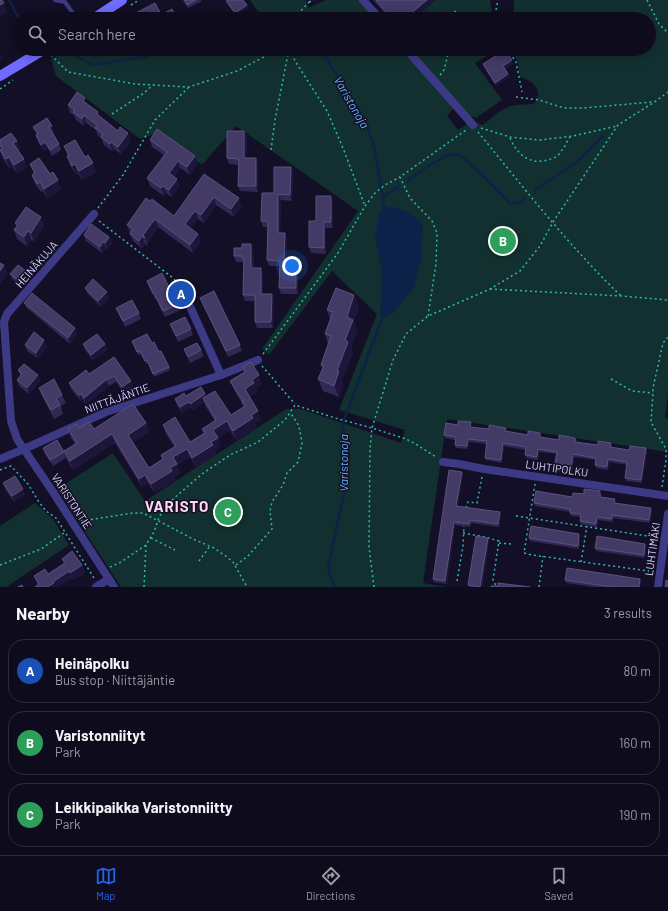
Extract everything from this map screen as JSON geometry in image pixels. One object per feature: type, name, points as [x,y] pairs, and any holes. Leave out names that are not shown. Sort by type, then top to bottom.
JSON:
[{"type":"main road","points":[[104,12],[122,0]]},
{"type":"main road","points":[[0,76],[40,56]]},
{"type":"street","points":[[363,0],[374,12]]},
{"type":"street","points":[[412,56],[473,125]]},
{"type":"street","name":"HEINÄKUJA","points":[[24,449],[17,439],[11,420],[4,322],[7,314],[94,214]]},
{"type":"street","points":[[186,290],[188,302],[221,375]]},
{"type":"street","name":"NIITTÄJÄNTIE","points":[[24,449],[106,412],[221,375],[258,360]]},
{"type":"street","points":[[0,459],[24,449]]},
{"type":"street","name":"VARISTONTIE","points":[[24,449],[114,587]]},
{"type":"street","name":"LUHTIPOLKU","points":[[443,462],[664,495]]},
{"type":"street","name":"LUHTIMÄKI","points":[[658,587],[665,565],[668,514]]},
{"type":"street","points":[[98,586],[109,579]]},
{"type":"lane","points":[[55,0],[65,2],[73,12]]},
{"type":"path","points":[[300,12],[308,1],[314,0]]},
{"type":"path","points":[[495,12],[498,0]]},
{"type":"path","points":[[647,0],[653,12]]},
{"type":"path","points":[[656,18],[659,24],[668,33]]},
{"type":"path","points":[[52,56],[68,72],[135,84],[190,87],[237,71],[266,56]]},
{"type":"path","points":[[271,150],[275,120],[289,56]]},
{"type":"path","points":[[293,56],[327,111],[365,206]]},
{"type":"path","points":[[434,82],[444,70],[448,56]]},
{"type":"path","points":[[512,56],[516,62],[522,92]]},
{"type":"path","points":[[112,114],[144,93],[153,85]]},
{"type":"path","points":[[186,290],[173,278],[100,223],[94,214],[124,175],[155,120],[190,87]]},
{"type":"path","points":[[473,125],[510,137],[540,140],[570,137],[618,125],[668,92]]},
{"type":"path","points":[[516,97],[540,100],[564,108],[583,108],[654,102]]},
{"type":"path","points":[[443,462],[406,439],[295,405],[258,360],[338,253],[365,206],[375,193],[473,125]]},
{"type":"path","points":[[473,125],[553,222],[600,276],[621,296]]},
{"type":"path","points":[[374,587],[369,547],[370,449],[372,428],[393,360],[406,334],[428,316],[490,289],[520,271],[540,246],[553,222],[618,125]]},
{"type":"path","points":[[510,137],[514,147],[521,154],[529,160],[541,162],[553,158],[562,151],[570,137]]},
{"type":"path","points":[[400,177],[410,198],[432,221],[436,233],[436,264],[428,316]]},
{"type":"path","points":[[490,289],[668,300]]},
{"type":"path","points":[[664,495],[666,449],[651,422],[652,388],[663,343],[668,337]]},
{"type":"path","points":[[611,380],[632,391],[653,394]]},
{"type":"path","points":[[103,570],[121,562],[146,546],[165,506],[202,474],[230,455],[258,442],[285,420],[295,405]]},
{"type":"path","points":[[235,566],[248,556],[272,529],[270,511],[272,502],[283,485],[287,473],[298,462],[302,444],[299,426],[290,412]]},
{"type":"path","points":[[0,470],[11,466],[28,484],[46,511],[56,518],[98,586]]},
{"type":"path","points":[[466,513],[468,502],[477,503],[484,469]]},
{"type":"path","points":[[536,476],[524,553],[649,571]]},
{"type":"path","points":[[67,536],[75,526],[82,521],[133,513],[143,513],[193,539],[210,546],[227,557],[233,562],[248,587]]},
{"type":"path","points":[[516,516],[654,537]]},
{"type":"path","points":[[457,581],[463,546],[464,526]]},
{"type":"path","points":[[581,562],[587,526]]},
{"type":"path","points":[[0,565],[41,549],[65,533]]},
{"type":"path","points":[[463,533],[485,537],[499,541],[499,543],[512,544]]},
{"type":"path","points":[[151,538],[175,550]]},
{"type":"path","points":[[499,543],[493,580],[495,584],[499,586]]},
{"type":"path","points":[[144,587],[146,546]]},
{"type":"path","points":[[199,561],[210,546]]},
{"type":"path","points":[[539,587],[544,556]]},
{"type":"green space","points":[[250,0],[306,0],[308,8],[326,0],[359,0],[370,12],[258,12]]},
{"type":"green space","points":[[436,0],[490,0],[492,12],[421,12]]},
{"type":"green space","points":[[514,0],[668,0],[668,395],[665,417],[668,419],[668,452],[447,419],[423,583],[446,587],[121,587],[57,489],[113,453],[145,501],[286,409],[301,409],[401,443],[405,430],[339,410],[377,314],[332,271],[269,355],[262,349],[358,211],[236,126],[202,165],[157,133],[140,139],[56,76],[51,59],[56,56],[408,56],[454,108],[447,116],[458,130],[472,121],[483,125],[498,112],[507,107],[536,102],[538,95],[537,88],[526,79],[520,77],[518,62],[514,56],[656,56],[656,12],[514,12]]},
{"type":"green space","points":[[416,56],[487,56],[475,63],[502,100],[476,118],[467,115]]},
{"type":"green space","points":[[35,503],[53,519],[69,545],[6,587],[0,587],[0,526]]},
{"type":"water","points":[[384,206],[405,210],[423,224],[421,258],[414,288],[392,314],[382,319],[380,315],[382,272],[375,237],[380,212]]},
{"type":"building","points":[[0,0],[4,3],[0,5]]},
{"type":"building","points":[[184,0],[196,0],[187,5]]},
{"type":"building","points":[[243,0],[247,5],[234,12],[226,1]]},
{"type":"building","points":[[376,0],[427,0],[412,12],[386,12]]},
{"type":"building","points":[[155,3],[160,12],[138,12]]},
{"type":"building","points":[[172,9],[174,12],[166,12]]},
{"type":"building","points":[[495,56],[509,56],[512,60],[503,66],[508,74],[495,83],[483,64]]},
{"type":"building","points":[[77,92],[85,98],[83,101],[98,112],[97,114],[118,131],[120,127],[128,133],[118,147],[111,142],[110,144],[101,137],[103,134],[95,128],[97,125],[84,115],[82,119],[73,112],[75,110],[68,105]]},
{"type":"building","points":[[47,118],[52,126],[49,127],[59,144],[50,150],[45,142],[41,145],[36,135],[38,134],[33,127]]},
{"type":"building","points":[[157,129],[195,156],[187,167],[178,161],[169,173],[177,179],[169,190],[163,186],[161,188],[147,178],[167,152],[150,140]]},
{"type":"building","points":[[227,131],[244,131],[244,158],[256,158],[256,186],[238,186],[239,159],[227,158]]},
{"type":"building","points":[[11,133],[17,141],[13,143],[24,159],[14,165],[9,157],[6,159],[0,150],[3,149],[0,145],[0,140]]},
{"type":"building","points":[[75,140],[85,157],[88,155],[93,163],[79,171],[75,164],[72,166],[67,156],[69,155],[64,146]]},
{"type":"building","points":[[39,158],[50,174],[53,172],[58,180],[44,189],[40,182],[37,184],[32,175],[35,173],[30,164]]},
{"type":"building","points":[[274,167],[291,167],[290,195],[278,194],[278,233],[285,233],[284,260],[296,261],[296,288],[279,288],[280,261],[267,260],[268,221],[261,221],[262,193],[274,193]]},
{"type":"building","points":[[204,174],[239,198],[231,209],[214,197],[201,215],[195,211],[185,224],[198,234],[190,245],[155,219],[143,235],[145,238],[142,236],[139,241],[130,234],[133,229],[127,225],[146,198],[150,201],[152,199],[174,216]]},
{"type":"building","points":[[316,196],[331,196],[331,222],[324,222],[324,248],[309,247],[309,221],[316,221]]},
{"type":"building","points":[[26,207],[41,217],[31,233],[28,231],[24,237],[14,230],[18,225],[15,223]]},
{"type":"building","points":[[91,224],[109,237],[100,247],[84,235]]},
{"type":"building","points":[[242,244],[251,244],[251,268],[261,268],[261,294],[272,294],[271,322],[255,322],[255,295],[243,295],[244,259],[242,259],[242,256],[234,256],[234,248],[242,248]]},
{"type":"building","points":[[0,263],[4,265],[0,271]]},
{"type":"building","points":[[18,265],[26,271],[18,280],[10,274]]},
{"type":"building","points":[[162,273],[179,304],[163,311],[147,281]]},
{"type":"building","points":[[93,279],[107,292],[98,301],[85,288]]},
{"type":"building","points":[[336,288],[354,295],[347,317],[353,320],[345,340],[348,342],[337,371],[339,371],[334,386],[318,379],[324,366],[321,365],[331,336],[325,334],[333,312],[327,310]]},
{"type":"building","points":[[214,291],[240,345],[226,351],[200,298]]},
{"type":"building","points":[[32,293],[75,328],[68,338],[24,303]]},
{"type":"building","points":[[132,300],[139,313],[123,321],[116,308]]},
{"type":"building","points":[[185,317],[191,329],[176,336],[170,324]]},
{"type":"building","points":[[34,332],[44,340],[36,353],[25,345]]},
{"type":"building","points":[[97,334],[105,344],[91,355],[83,344]]},
{"type":"building","points":[[147,334],[152,343],[154,342],[159,352],[161,351],[169,367],[153,374],[147,360],[145,361],[140,351],[137,352],[132,341]]},
{"type":"building","points":[[197,343],[201,350],[188,357],[184,349]]},
{"type":"building","points":[[114,357],[131,381],[122,387],[114,376],[106,380],[84,398],[81,394],[79,395],[69,383],[86,370],[89,374]]},
{"type":"building","points":[[251,362],[259,375],[252,380],[254,383],[245,389],[258,411],[251,415],[253,418],[233,431],[227,421],[213,430],[218,438],[211,442],[213,445],[192,458],[187,449],[173,457],[177,464],[170,468],[172,471],[151,484],[145,475],[139,479],[112,434],[70,461],[64,451],[77,443],[68,429],[76,424],[79,428],[89,422],[94,429],[133,404],[146,423],[128,435],[149,468],[163,459],[161,455],[176,446],[163,425],[175,417],[190,442],[205,433],[202,429],[216,420],[203,398],[215,391],[231,415],[245,406],[230,381],[245,372],[243,367]]},
{"type":"building","points":[[24,364],[38,375],[27,388],[17,380],[22,374],[18,370]]},
{"type":"building","points":[[54,379],[62,395],[56,398],[60,405],[51,410],[39,388]]},
{"type":"building","points":[[201,387],[205,394],[190,404],[189,402],[180,407],[175,399],[184,393],[186,396]]},
{"type":"building","points":[[458,421],[471,422],[470,427],[489,429],[489,425],[506,428],[505,431],[528,435],[528,431],[540,433],[540,437],[559,440],[559,435],[575,438],[575,442],[598,445],[598,441],[611,443],[610,447],[629,450],[630,446],[646,448],[641,480],[625,478],[627,462],[608,459],[607,467],[595,465],[596,458],[573,454],[571,470],[554,468],[557,452],[538,449],[537,457],[525,455],[526,447],[503,443],[501,460],[485,458],[487,441],[468,439],[467,446],[455,445],[456,437],[444,435],[446,423],[458,425]]},
{"type":"building","points":[[57,440],[64,452],[50,460],[43,448]]},
{"type":"building","points":[[449,470],[462,472],[456,506],[500,512],[498,524],[470,520],[469,524],[454,522],[445,581],[433,579]]},
{"type":"building","points":[[15,476],[23,489],[12,496],[3,483]]},
{"type":"building","points":[[584,489],[600,491],[600,497],[615,499],[614,503],[651,508],[649,520],[612,515],[612,519],[597,517],[596,524],[580,521],[581,514],[570,513],[570,509],[534,503],[536,491],[572,497],[573,493],[584,494]]},
{"type":"building","points":[[531,526],[579,534],[578,546],[529,538]]},
{"type":"building","points":[[476,536],[488,538],[480,587],[468,585]]},
{"type":"building","points":[[597,536],[645,544],[644,555],[595,548]]},
{"type":"building","points":[[72,551],[82,565],[70,573],[69,571],[47,587],[35,587],[39,584],[34,576],[45,569],[48,574],[65,563],[62,559]]},
{"type":"building","points":[[567,568],[640,579],[639,587],[612,587],[565,580]]},
{"type":"building","points":[[666,580],[668,581],[668,587],[665,587]]},
{"type":"building","points":[[498,583],[530,587],[491,587],[498,586]]},
{"type":"waterway","name":"Varistonoja","points":[[9,0],[15,12]]},
{"type":"waterway","name":"Varistonoja","points":[[75,56],[93,65],[148,56]]},
{"type":"waterway","name":"Varistonoja","points":[[325,56],[364,119],[374,146],[384,206]]},
{"type":"waterway","points":[[535,190],[579,160],[603,136]]},
{"type":"waterway","points":[[408,180],[447,155],[460,155],[510,203],[519,203],[525,198]]},
{"type":"waterway","points":[[383,197],[398,187]]},
{"type":"waterway","name":"Varistonoja","points":[[334,587],[328,568],[344,494],[343,425],[382,319]]},
{"type":"place","name":"Varistonniityt","points":[[503,241]]},
{"type":"place","name":"Heinäpolku","points":[[181,294]]},
{"type":"place","name":"Leikkipaikka Varistonniitty","points":[[228,512]]},
{"type":"district","name":"VARISTO","points":[[177,506]]}]
